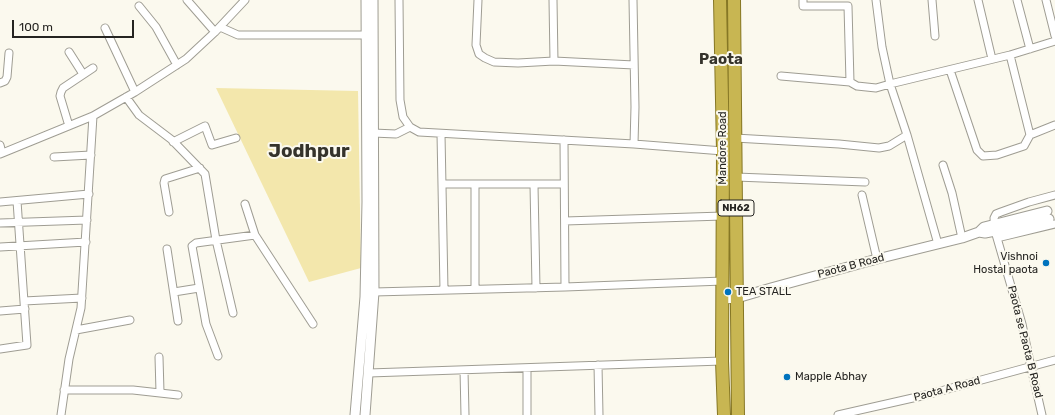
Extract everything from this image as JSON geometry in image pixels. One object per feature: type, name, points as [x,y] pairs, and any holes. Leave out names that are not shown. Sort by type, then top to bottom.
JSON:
[{"type":"highway","name":"Mandore Road","points":[[720,0],[723,152],[722,361],[724,415]]},
{"type":"highway","name":"Mandore Road","points":[[734,0],[738,415]]},
{"type":"street","points":[[187,0],[218,29],[238,36],[366,35]]},
{"type":"street","points":[[0,145],[1,153],[93,116],[135,92],[186,59],[218,29],[245,0]]},
{"type":"street","points":[[355,415],[366,297],[366,0]]},
{"type":"street","points":[[365,415],[374,292],[373,0]]},
{"type":"street","points":[[399,0],[400,100],[403,116],[410,127],[419,132],[634,144],[723,152]]},
{"type":"street","points":[[478,0],[476,45],[479,54],[494,62],[518,63],[554,61],[634,65]]},
{"type":"street","points":[[553,0],[554,61]]},
{"type":"street","points":[[633,0],[635,107],[634,144]]},
{"type":"street","points":[[803,0],[803,6],[848,6],[850,82]]},
{"type":"street","points":[[876,0],[882,48],[890,84],[907,135],[938,244]]},
{"type":"street","points":[[932,0],[935,36]]},
{"type":"street","points":[[978,0],[992,59]]},
{"type":"street","points":[[1017,0],[1030,49]]},
{"type":"street","points":[[1046,0],[1055,36]]},
{"type":"street","points":[[139,6],[156,27],[177,65]]},
{"type":"street","points":[[105,28],[135,92]]},
{"type":"street","points":[[781,76],[850,82],[858,86],[876,88],[1010,55],[1055,41]]},
{"type":"street","points":[[69,52],[83,74]]},
{"type":"street","points":[[0,83],[7,77],[9,53]]},
{"type":"street","points":[[1010,55],[1030,135]]},
{"type":"street","points":[[69,126],[60,96],[61,92],[63,88],[93,68]]},
{"type":"street","points":[[950,70],[977,150],[983,156],[997,155],[1024,146],[1030,135],[1055,125]]},
{"type":"street","points":[[126,97],[139,115],[173,142],[205,174],[216,240],[233,313]]},
{"type":"street","points":[[61,415],[69,359],[81,308],[93,116]]},
{"type":"street","points":[[173,142],[205,126],[212,145],[236,138]]},
{"type":"street","points":[[374,133],[396,134],[410,127]]},
{"type":"street","points":[[441,134],[444,290]]},
{"type":"street","points":[[735,138],[839,144],[879,148],[889,146],[907,135]]},
{"type":"street","points":[[564,140],[565,287]]},
{"type":"street","points":[[54,157],[91,155]]},
{"type":"street","points":[[943,165],[952,193],[962,238]]},
{"type":"street","points":[[169,212],[164,183],[165,178],[200,168]]},
{"type":"street","points":[[736,177],[865,182]]},
{"type":"street","points":[[442,184],[564,184]]},
{"type":"street","points":[[475,184],[475,289]]},
{"type":"street","points":[[534,185],[536,288]]},
{"type":"street","points":[[0,202],[89,194]]},
{"type":"street","points":[[862,195],[877,259]]},
{"type":"street","points":[[996,231],[994,218],[996,214],[1028,202],[1055,195]]},
{"type":"street","points":[[0,349],[27,345],[17,201]]},
{"type":"street","points":[[245,204],[255,235],[313,324]]},
{"type":"street","points":[[565,221],[723,216]]},
{"type":"street","name":"Paota B Road","points":[[723,299],[737,298],[877,259],[962,238],[979,232],[985,233],[996,231],[1050,218]]},
{"type":"street","points":[[0,222],[87,220]]},
{"type":"street","name":"Paota se Paota B Road","points":[[996,231],[1022,324],[1030,367],[1042,415]]},
{"type":"street","points":[[218,356],[206,324],[192,246],[196,243],[255,235]]},
{"type":"street","points":[[0,247],[86,242]]},
{"type":"street","points":[[167,249],[178,321]]},
{"type":"street","points":[[374,292],[723,281]]},
{"type":"street","points":[[174,292],[199,288]]},
{"type":"street","points":[[24,301],[82,298]]},
{"type":"street","points":[[0,311],[25,309]]},
{"type":"street","points":[[76,330],[130,320]]},
{"type":"street","points":[[158,356],[160,392]]},
{"type":"street","name":"Paota A Road","points":[[838,415],[926,395],[1055,360]]},
{"type":"street","points":[[369,373],[722,361]]},
{"type":"street","points":[[598,365],[599,415]]},
{"type":"street","points":[[527,368],[527,415]]},
{"type":"street","points":[[464,370],[465,415]]},
{"type":"street","points":[[64,390],[132,390],[178,395]]},
{"type":"shaded area","points":[[216,88],[358,91],[361,268],[309,282]]},
{"type":"place","name":"Vishnoi Hostal paota","points":[[1046,263]]},
{"type":"place","name":"TEA STALL","points":[[728,292]]},
{"type":"place","name":"Mapple Abhay","points":[[787,377]]},
{"type":"district","name":"Paota","points":[[721,60]]},
{"type":"district","name":"Jodhpur","points":[[309,152]]}]
